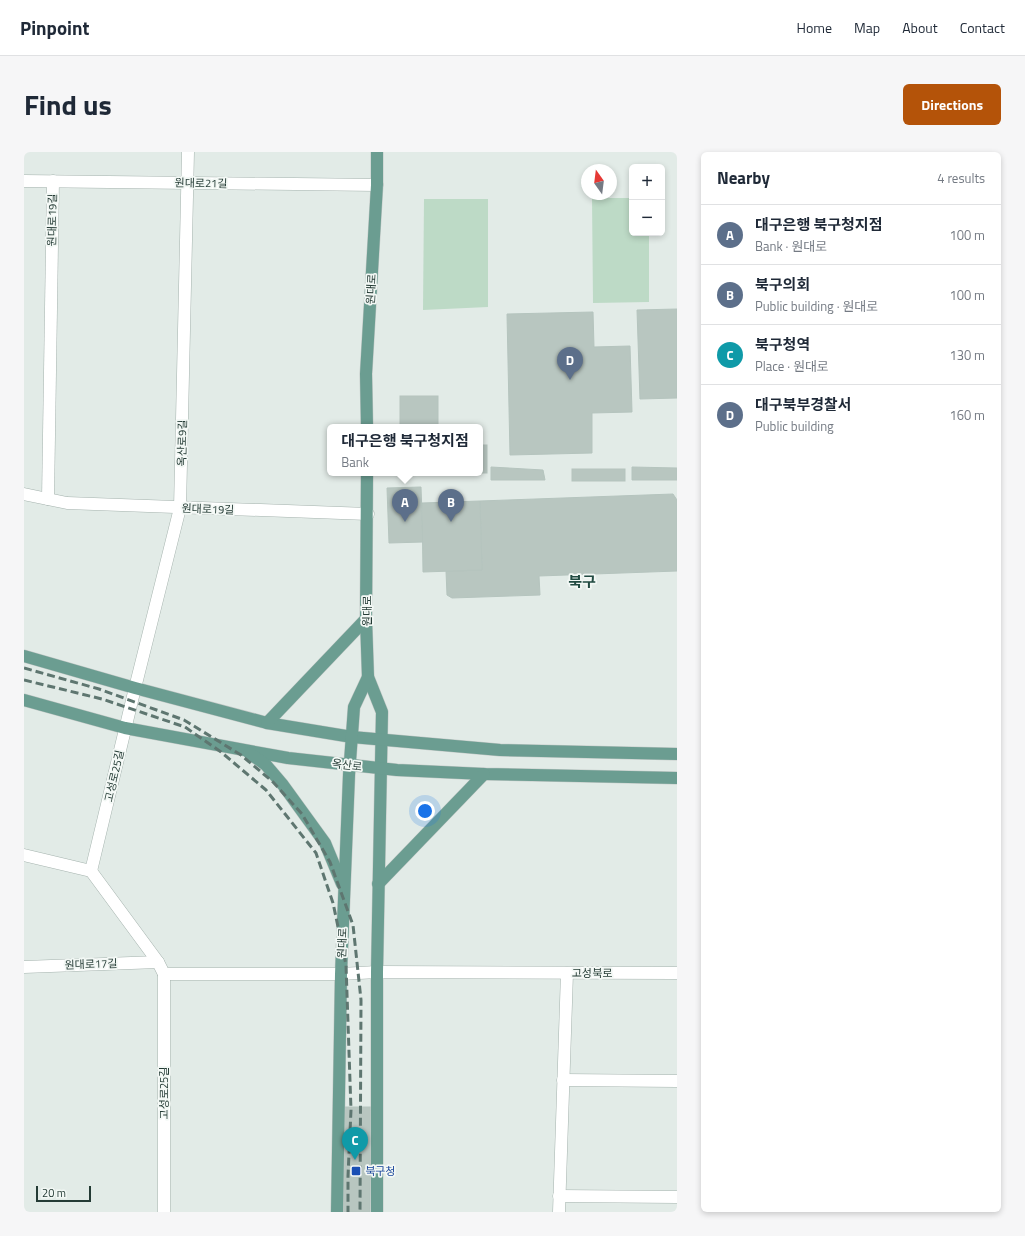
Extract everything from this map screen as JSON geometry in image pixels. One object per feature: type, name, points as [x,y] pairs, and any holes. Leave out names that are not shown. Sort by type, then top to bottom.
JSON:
[{"type":"main road","name":"원대로","points":[[367,424],[366,374],[377,186],[377,152]]},
{"type":"main road","name":"원대로","points":[[368,476],[366,619],[368,677],[382,712],[377,972],[377,1212]]},
{"type":"main road","points":[[267,723],[366,619]]},
{"type":"main road","points":[[24,656],[135,688],[267,723],[352,737],[500,750],[677,754]]},
{"type":"main road","name":"원대로","points":[[337,1212],[341,974],[350,765],[354,708],[368,677]]},
{"type":"main road","name":"옥산로","points":[[24,700],[126,728],[288,758],[380,769],[484,774],[677,778]]},
{"type":"main road","points":[[244,750],[266,765],[283,785],[325,843],[344,890]]},
{"type":"main road","points":[[378,884],[484,774]]},
{"type":"street","name":"옥산로9길","points":[[126,728],[180,508],[188,152]]},
{"type":"street","name":"원대로21길","points":[[24,181],[188,182],[377,186]]},
{"type":"street","name":"원대로19길","points":[[48,499],[53,181]]},
{"type":"street","name":"원대로19길","points":[[24,494],[67,503],[368,514]]},
{"type":"street","name":"고성로25길","points":[[126,728],[91,872],[158,962],[164,974],[164,1212]]},
{"type":"street","points":[[24,855],[91,872]]},
{"type":"street","name":"원대로17길","points":[[24,967],[158,962]]},
{"type":"street","points":[[164,974],[341,974],[377,972],[567,973]]},
{"type":"street","name":"고성북로","points":[[559,1212],[567,973],[677,973]]},
{"type":"street","points":[[563,1080],[677,1081]]},
{"type":"street","points":[[559,1196],[677,1197]]},
{"type":"green space","points":[[617,198],[629,198],[629,236],[649,236],[649,302],[593,303],[592,200],[617,200]]},
{"type":"green space","points":[[424,199],[488,199],[488,307],[423,310]]},
{"type":"building","points":[[677,309],[677,398],[640,399],[637,310]]},
{"type":"building","points":[[593,312],[594,347],[630,346],[632,412],[592,413],[592,453],[510,455],[507,314]]},
{"type":"building","points":[[400,396],[438,396],[438,424],[400,424]]},
{"type":"building","points":[[483,445],[487,445],[487,473],[483,473]]},
{"type":"building","points":[[491,467],[543,470],[545,480],[491,480]]},
{"type":"building","points":[[632,467],[677,468],[677,480],[632,480]]},
{"type":"building","points":[[572,469],[625,469],[625,481],[572,481]]},
{"type":"building","points":[[421,487],[423,542],[389,543],[387,488]]},
{"type":"building","points":[[673,494],[677,500],[677,571],[539,576],[540,595],[452,598],[447,595],[446,571],[482,570],[480,501]]},
{"type":"building","points":[[480,501],[482,570],[423,572],[422,503]]},
{"type":"building","points":[[339,1107],[371,1107],[370,1212],[338,1212]]},
{"type":"railway","points":[[24,668],[99,689],[184,720],[241,755],[273,782],[302,814],[330,862],[353,925],[361,1000],[360,1212]]},
{"type":"railway","points":[[24,680],[102,699],[185,727],[221,752],[266,790],[316,853],[333,903],[346,965],[351,1110],[348,1212]]},
{"type":"place","name":"대구북부경찰서","points":[[570,380]]},
{"type":"place","name":"대구은행 북구청지점","points":[[405,522]]},
{"type":"place","name":"북구의회","points":[[451,522]]},
{"type":"place","name":"북구청역","points":[[355,1160]]},
{"type":"place","name":"북구청","points":[[356,1171]]},
{"type":"district","name":"북구","points":[[582,581]]}]
